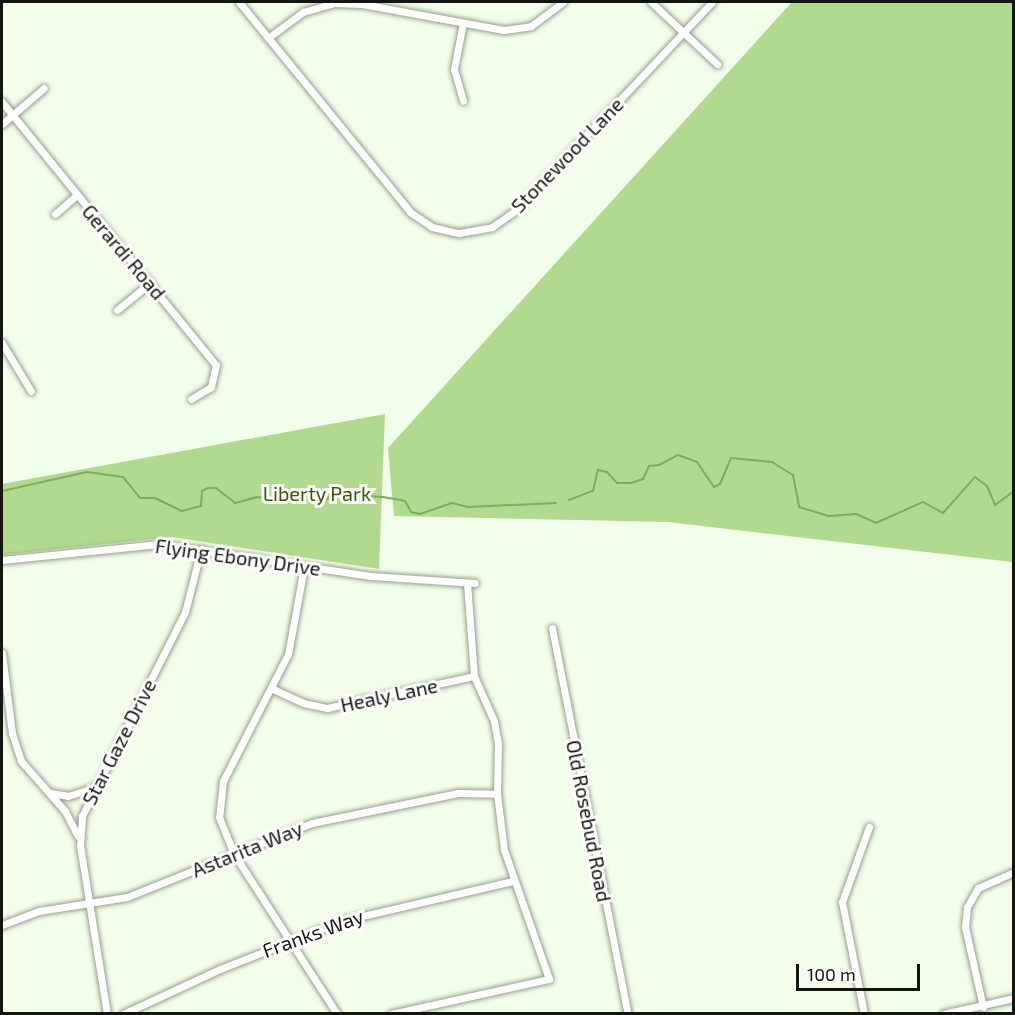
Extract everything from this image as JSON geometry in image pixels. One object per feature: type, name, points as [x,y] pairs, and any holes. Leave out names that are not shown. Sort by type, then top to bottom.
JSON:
[{"type":"street","name":"Stonewood Lane","points":[[239,2],[410,212],[432,226],[459,233],[492,227],[516,210],[712,2]]},
{"type":"street","points":[[267,38],[303,12],[334,3],[362,4],[463,23],[518,30],[541,21],[563,2]]},
{"type":"street","points":[[651,2],[717,64]]},
{"type":"street","points":[[463,23],[454,69],[463,101]]},
{"type":"street","points":[[2,124],[44,88]]},
{"type":"street","name":"Gerardi Road","points":[[2,102],[216,365],[211,387],[191,399]]},
{"type":"street","points":[[55,214],[77,195]]},
{"type":"street","points":[[117,310],[150,284]]},
{"type":"street","points":[[2,343],[31,391]]},
{"type":"street","name":"Flying Ebony Drive","points":[[2,560],[128,545],[201,549],[304,567],[471,583],[474,676]]},
{"type":"street","name":"Star Gaze Drive","points":[[107,1014],[80,841],[82,816],[93,788],[185,612],[201,549]]},
{"type":"street","points":[[304,567],[288,654],[220,791],[219,817],[234,854],[337,1014]]},
{"type":"street","name":"Old Rosebud Road","points":[[552,628],[628,1014]]},
{"type":"street","points":[[2,653],[17,750],[27,771],[65,811],[80,841]]},
{"type":"street","points":[[391,1014],[546,983],[549,979],[513,881],[497,794],[494,721],[474,676]]},
{"type":"street","name":"Healy Lane","points":[[271,688],[303,703],[327,708],[474,676]]},
{"type":"street","points":[[47,793],[68,796],[93,788]]},
{"type":"street","name":"Astarita Way","points":[[2,925],[39,911],[127,897],[312,823],[458,793],[497,794]]},
{"type":"street","points":[[864,1014],[842,902],[868,826]]},
{"type":"street","points":[[983,1007],[965,927],[967,907],[978,888],[1014,872]]},
{"type":"street","name":"Franks Way","points":[[123,1014],[291,941],[394,906],[513,881]]},
{"type":"street","points":[[943,1014],[983,1007],[1014,998]]},
{"type":"green space","points":[[792,2],[1013,2],[1013,562],[668,522],[394,516],[388,448]]},
{"type":"green space","name":"Liberty Park","points":[[385,414],[379,569],[172,537],[2,555],[2,484]]},
{"type":"waterway","points":[[569,500],[593,491],[598,470],[607,472],[617,483],[631,483],[643,479],[649,466],[659,465],[678,455],[697,462],[714,487],[720,484],[731,458],[772,462],[793,475],[799,507],[829,516],[856,514],[876,523],[923,502],[943,513],[975,477],[987,486],[995,505],[1014,491]]},
{"type":"waterway","points":[[2,491],[87,472],[123,477],[140,498],[155,498],[182,511],[201,506],[202,491],[208,488],[216,488],[235,503],[257,497],[294,501],[299,491],[308,489],[323,502],[334,494],[383,497],[405,501],[411,512],[420,514],[452,503],[468,507],[556,503]]}]
